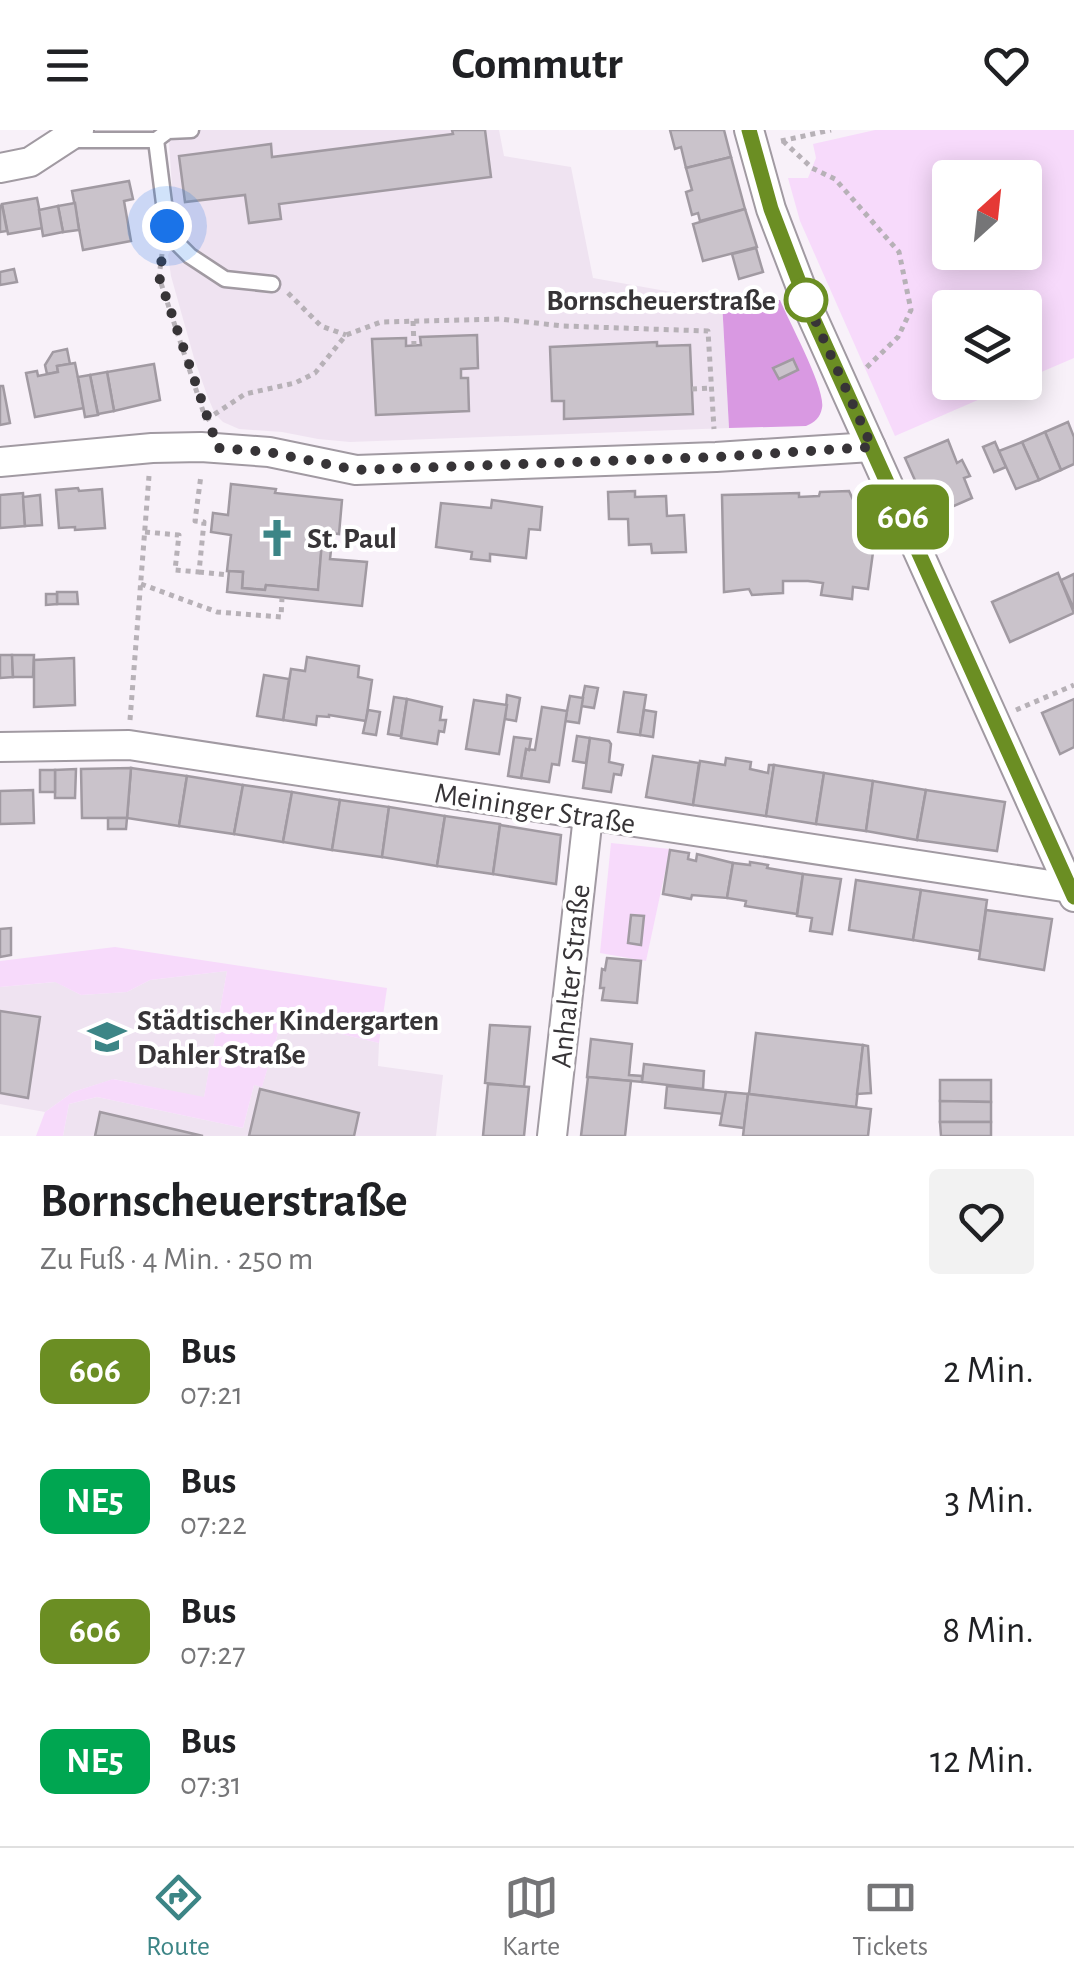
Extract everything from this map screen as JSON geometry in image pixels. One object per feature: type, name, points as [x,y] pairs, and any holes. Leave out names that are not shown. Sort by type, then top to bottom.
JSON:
[{"type":"street","points":[[0,168],[30,162],[73,135]]},
{"type":"street","points":[[752,139],[771,209],[812,316],[1072,892]]},
{"type":"street","points":[[0,462],[152,448],[218,448],[268,452],[356,470],[716,457],[872,447]]},
{"type":"street","name":"Meininger Straße","points":[[0,747],[129,745],[1072,892]]},
{"type":"street","name":"Anhalter Straße","points":[[552,1136],[588,816]]},
{"type":"lane","points":[[73,135],[156,140],[168,132],[191,130]]},
{"type":"lane","points":[[156,140],[167,226],[176,242],[225,279],[272,284]]},
{"type":"path","points":[[752,139],[783,141],[831,130]]},
{"type":"path","points":[[783,141],[812,168],[835,178],[899,252],[911,310],[898,337],[867,368],[842,382]]},
{"type":"path","points":[[167,226],[159,277],[218,448]]},
{"type":"path","points":[[272,284],[284,290],[320,326],[346,336]]},
{"type":"path","points":[[206,420],[245,394],[296,383],[316,373],[346,336],[381,322],[500,319],[563,326],[708,331],[714,426]]},
{"type":"path","points":[[414,321],[414,345]]},
{"type":"path","points":[[692,389],[711,388]]},
{"type":"path","points":[[130,720],[152,448]]},
{"type":"path","points":[[199,572],[208,523],[195,521],[200,480]]},
{"type":"path","points":[[145,532],[179,536],[176,570],[228,574]]},
{"type":"path","points":[[141,584],[217,612],[281,617],[282,598]]},
{"type":"path","points":[[995,720],[1074,685]]},
{"type":"shaded area","points":[[168,130],[499,130],[504,156],[571,167],[593,278],[722,301],[729,428],[350,442],[239,429],[223,422],[207,395],[171,276],[168,255],[176,241]]},
{"type":"shaded area","points":[[875,130],[1074,130],[1074,358],[1042,372],[1042,290],[932,290],[932,400],[978,400],[895,436],[800,221],[788,178],[808,178],[816,158],[813,144]]},
{"type":"shaded area","points":[[780,300],[818,386],[822,399],[820,414],[806,426],[729,428],[722,301]]},
{"type":"shaded area","points":[[611,843],[670,849],[646,961],[600,953]]},
{"type":"shaded area","points":[[115,947],[387,988],[379,1043],[282,1020],[262,1087],[254,1085],[243,1128],[97,1097],[69,1104],[63,1136],[36,1136],[45,1112],[73,1092],[113,1079],[204,1097],[227,971],[150,980],[127,992],[81,995],[55,982],[0,987],[0,961]]},
{"type":"shaded area","name":"Städtischer Kindergarten Dahler Straße","points":[[227,971],[204,1098],[114,1079],[73,1092],[45,1112],[0,1104],[0,987],[56,982],[81,995],[127,992],[150,980]]},
{"type":"shaded area","points":[[282,1020],[379,1043],[378,1066],[443,1075],[436,1136],[63,1136],[69,1104],[97,1097],[243,1128],[254,1085],[262,1086]]},
{"type":"building","points":[[452,130],[485,130],[491,177],[279,204],[281,219],[249,223],[245,195],[185,202],[179,156],[271,144],[272,157],[453,134]]},
{"type":"building","points":[[670,130],[724,130],[731,157],[686,168],[681,147],[675,149]]},
{"type":"building","points":[[731,157],[745,209],[700,221],[698,213],[692,215],[686,192],[692,190],[686,168]]},
{"type":"building","points":[[129,181],[133,199],[124,201],[131,241],[83,250],[72,191]]},
{"type":"building","points":[[37,198],[43,228],[8,234],[2,204]]},
{"type":"building","points":[[75,203],[79,230],[63,232],[58,206]]},
{"type":"building","points":[[0,206],[7,231],[0,232]]},
{"type":"building","points":[[58,206],[63,232],[43,236],[39,210]]},
{"type":"building","points":[[745,209],[757,247],[703,261],[693,224]]},
{"type":"building","points":[[756,248],[763,272],[739,279],[732,254]]},
{"type":"building","points":[[14,269],[17,282],[0,285],[0,272]]},
{"type":"building","points":[[477,335],[478,368],[461,369],[461,378],[468,378],[469,411],[376,415],[372,339],[406,338],[406,346],[421,345],[420,337]]},
{"type":"building","points":[[657,342],[657,346],[690,345],[693,414],[564,419],[564,401],[552,401],[550,347]]},
{"type":"building","points":[[67,349],[70,364],[57,366],[58,372],[47,374],[45,365],[53,352]]},
{"type":"building","points":[[793,359],[798,370],[779,379],[773,368]]},
{"type":"building","points":[[75,363],[84,408],[35,417],[26,373],[37,371],[38,376],[58,372],[57,366]]},
{"type":"building","points":[[154,364],[160,400],[114,411],[107,372]]},
{"type":"building","points":[[107,372],[114,411],[98,414],[90,375]]},
{"type":"building","points":[[90,375],[98,415],[85,417],[78,377]]},
{"type":"building","points":[[0,386],[10,423],[0,425]]},
{"type":"building","points":[[1068,422],[1074,437],[1074,464],[1061,470],[1045,432]]},
{"type":"building","points":[[1045,432],[1061,470],[1039,480],[1022,442]]},
{"type":"building","points":[[948,440],[957,463],[962,460],[970,476],[964,478],[972,498],[931,516],[905,458]]},
{"type":"building","points":[[995,442],[1006,467],[994,472],[983,447]]},
{"type":"building","points":[[1022,442],[1039,480],[1016,489],[999,451]]},
{"type":"building","name":"St. Paul","points":[[231,484],[342,500],[339,534],[323,532],[318,590],[266,585],[265,590],[242,588],[243,572],[227,571],[231,535],[211,532],[213,513],[228,515]]},
{"type":"building","points":[[102,489],[105,528],[59,528],[56,490]]},
{"type":"building","points":[[635,491],[635,497],[666,496],[667,516],[684,515],[686,552],[652,553],[651,544],[629,545],[628,519],[609,519],[608,492]]},
{"type":"building","points":[[849,491],[874,545],[868,589],[853,587],[852,599],[821,595],[823,583],[783,581],[783,593],[752,595],[749,589],[724,592],[722,495],[799,493],[799,497]]},
{"type":"building","points":[[23,493],[25,526],[0,528],[0,495]]},
{"type":"building","points":[[40,495],[42,525],[25,526],[23,497]]},
{"type":"building","points":[[492,500],[542,507],[540,530],[529,529],[526,558],[490,554],[490,561],[471,559],[472,552],[436,547],[441,503],[491,508]]},
{"type":"building","points":[[322,541],[332,541],[330,559],[367,562],[362,606],[227,592],[229,571],[243,572],[242,588],[265,590],[266,585],[318,590]]},
{"type":"building","points":[[1058,573],[1074,613],[1010,642],[992,602]]},
{"type":"building","points":[[1074,574],[1074,609],[1061,580]]},
{"type":"building","points":[[57,592],[77,592],[78,604],[57,604]]},
{"type":"building","points":[[46,594],[57,594],[57,604],[46,605]]},
{"type":"building","points":[[0,655],[12,655],[13,677],[0,678]]},
{"type":"building","points":[[12,655],[34,655],[33,677],[13,677]]},
{"type":"building","points":[[307,657],[359,666],[358,677],[372,680],[366,721],[329,715],[317,716],[316,725],[283,720],[291,669],[305,671]]},
{"type":"building","points":[[74,658],[75,705],[34,707],[34,660]]},
{"type":"building","points":[[264,675],[289,679],[283,720],[257,716]]},
{"type":"building","points":[[585,686],[598,688],[594,708],[581,706]]},
{"type":"building","points":[[624,692],[646,695],[640,735],[618,732]]},
{"type":"building","points":[[507,695],[520,698],[516,721],[505,719]]},
{"type":"building","points":[[570,696],[583,698],[579,723],[565,721]]},
{"type":"building","points":[[394,697],[407,699],[401,736],[388,734]]},
{"type":"building","points":[[407,699],[442,707],[440,720],[446,720],[437,744],[401,738]]},
{"type":"building","points":[[1074,699],[1074,747],[1060,754],[1042,713]]},
{"type":"building","points":[[474,700],[507,705],[499,754],[466,749]]},
{"type":"building","points":[[542,707],[567,711],[559,765],[552,764],[549,782],[521,778],[526,749],[535,750]]},
{"type":"building","points":[[368,710],[380,712],[376,735],[363,733]]},
{"type":"building","points":[[644,710],[656,712],[653,737],[640,735]]},
{"type":"building","points":[[577,736],[590,738],[586,763],[573,761]]},
{"type":"building","points":[[514,737],[531,739],[521,778],[508,776]]},
{"type":"building","points":[[590,738],[609,741],[609,762],[623,765],[621,775],[614,774],[611,792],[583,788]]},
{"type":"building","points":[[653,756],[699,763],[693,805],[646,797]]},
{"type":"building","points":[[726,758],[751,762],[750,769],[768,773],[769,765],[774,765],[766,816],[693,805],[700,761],[725,765]]},
{"type":"building","points":[[774,765],[824,773],[816,824],[766,816]]},
{"type":"building","points":[[131,768],[187,776],[179,826],[127,818]]},
{"type":"building","points":[[131,768],[127,818],[82,818],[81,769]]},
{"type":"building","points":[[76,769],[75,798],[55,798],[55,770]]},
{"type":"building","points":[[40,770],[55,770],[55,792],[40,792]]},
{"type":"building","points":[[824,773],[873,781],[866,831],[816,824]]},
{"type":"building","points":[[187,776],[243,785],[234,834],[179,826]]},
{"type":"building","points":[[873,781],[926,790],[917,840],[866,831]]},
{"type":"building","points":[[243,785],[292,792],[283,842],[234,834]]},
{"type":"building","points":[[33,790],[34,823],[0,824],[0,791]]},
{"type":"building","points":[[926,790],[1005,802],[997,851],[917,840]]},
{"type":"building","points":[[292,792],[340,800],[332,850],[283,842]]},
{"type":"building","points":[[340,800],[389,807],[382,857],[332,850]]},
{"type":"building","points":[[389,807],[445,816],[437,866],[382,857]]},
{"type":"building","points":[[445,816],[500,824],[493,874],[437,866]]},
{"type":"building","points":[[108,818],[127,818],[126,829],[108,829]]},
{"type":"building","points":[[500,825],[561,835],[556,884],[493,874]]},
{"type":"building","points":[[670,850],[689,853],[688,859],[696,861],[697,854],[733,863],[727,898],[692,895],[691,899],[663,894]]},
{"type":"building","points":[[750,862],[803,874],[797,914],[745,906],[746,901],[727,898],[733,863]]},
{"type":"building","points":[[803,874],[841,879],[832,934],[810,931],[812,918],[797,916]]},
{"type":"building","points":[[856,880],[921,890],[913,940],[849,930]]},
{"type":"building","points":[[921,890],[987,900],[980,951],[913,940]]},
{"type":"building","points":[[986,910],[1052,919],[1044,970],[979,959]]},
{"type":"building","points":[[631,915],[644,916],[641,945],[628,943]]},
{"type":"building","points":[[11,928],[11,955],[0,957],[0,929]]},
{"type":"building","points":[[607,958],[641,961],[637,1003],[602,1000],[602,969],[605,970]]},
{"type":"building","points":[[0,1011],[40,1017],[28,1098],[0,1093]]},
{"type":"building","points":[[490,1025],[530,1027],[524,1087],[485,1083]]},
{"type":"building","points":[[756,1033],[863,1045],[856,1107],[749,1094]]},
{"type":"building","points":[[591,1039],[632,1044],[629,1075],[642,1076],[642,1082],[587,1077]]},
{"type":"building","points":[[863,1045],[868,1046],[871,1093],[857,1094]]},
{"type":"building","points":[[644,1064],[704,1071],[703,1089],[642,1082]]},
{"type":"building","points":[[588,1077],[631,1081],[625,1136],[581,1136]]},
{"type":"building","points":[[940,1080],[991,1080],[991,1102],[940,1101]]},
{"type":"building","points":[[488,1084],[529,1087],[524,1136],[483,1136]]},
{"type":"building","points":[[667,1086],[726,1092],[724,1114],[665,1108]]},
{"type":"building","points":[[260,1089],[359,1113],[354,1136],[249,1136]]},
{"type":"building","points":[[726,1092],[748,1094],[744,1128],[720,1125]]},
{"type":"building","points":[[748,1094],[871,1109],[868,1136],[743,1136]]},
{"type":"building","points":[[940,1101],[991,1102],[991,1122],[940,1122]]},
{"type":"building","points":[[100,1112],[203,1136],[95,1136]]},
{"type":"building","points":[[940,1122],[991,1122],[991,1136],[941,1136]]},
{"type":"bus line","name":"606","points":[[749,130],[771,209],[812,316],[1074,897]]},
{"type":"place","name":"Bornscheuerstraße","points":[[806,300]]},
{"type":"place","name":"St. Paul","points":[[277,538]]},
{"type":"place","name":"Städtischer Kindergarten Dahler Straße","points":[[107,1037]]},
{"type":"route","points":[[167,226],[159,277],[218,448],[268,452],[356,470],[716,457],[872,447],[806,300]]}]
